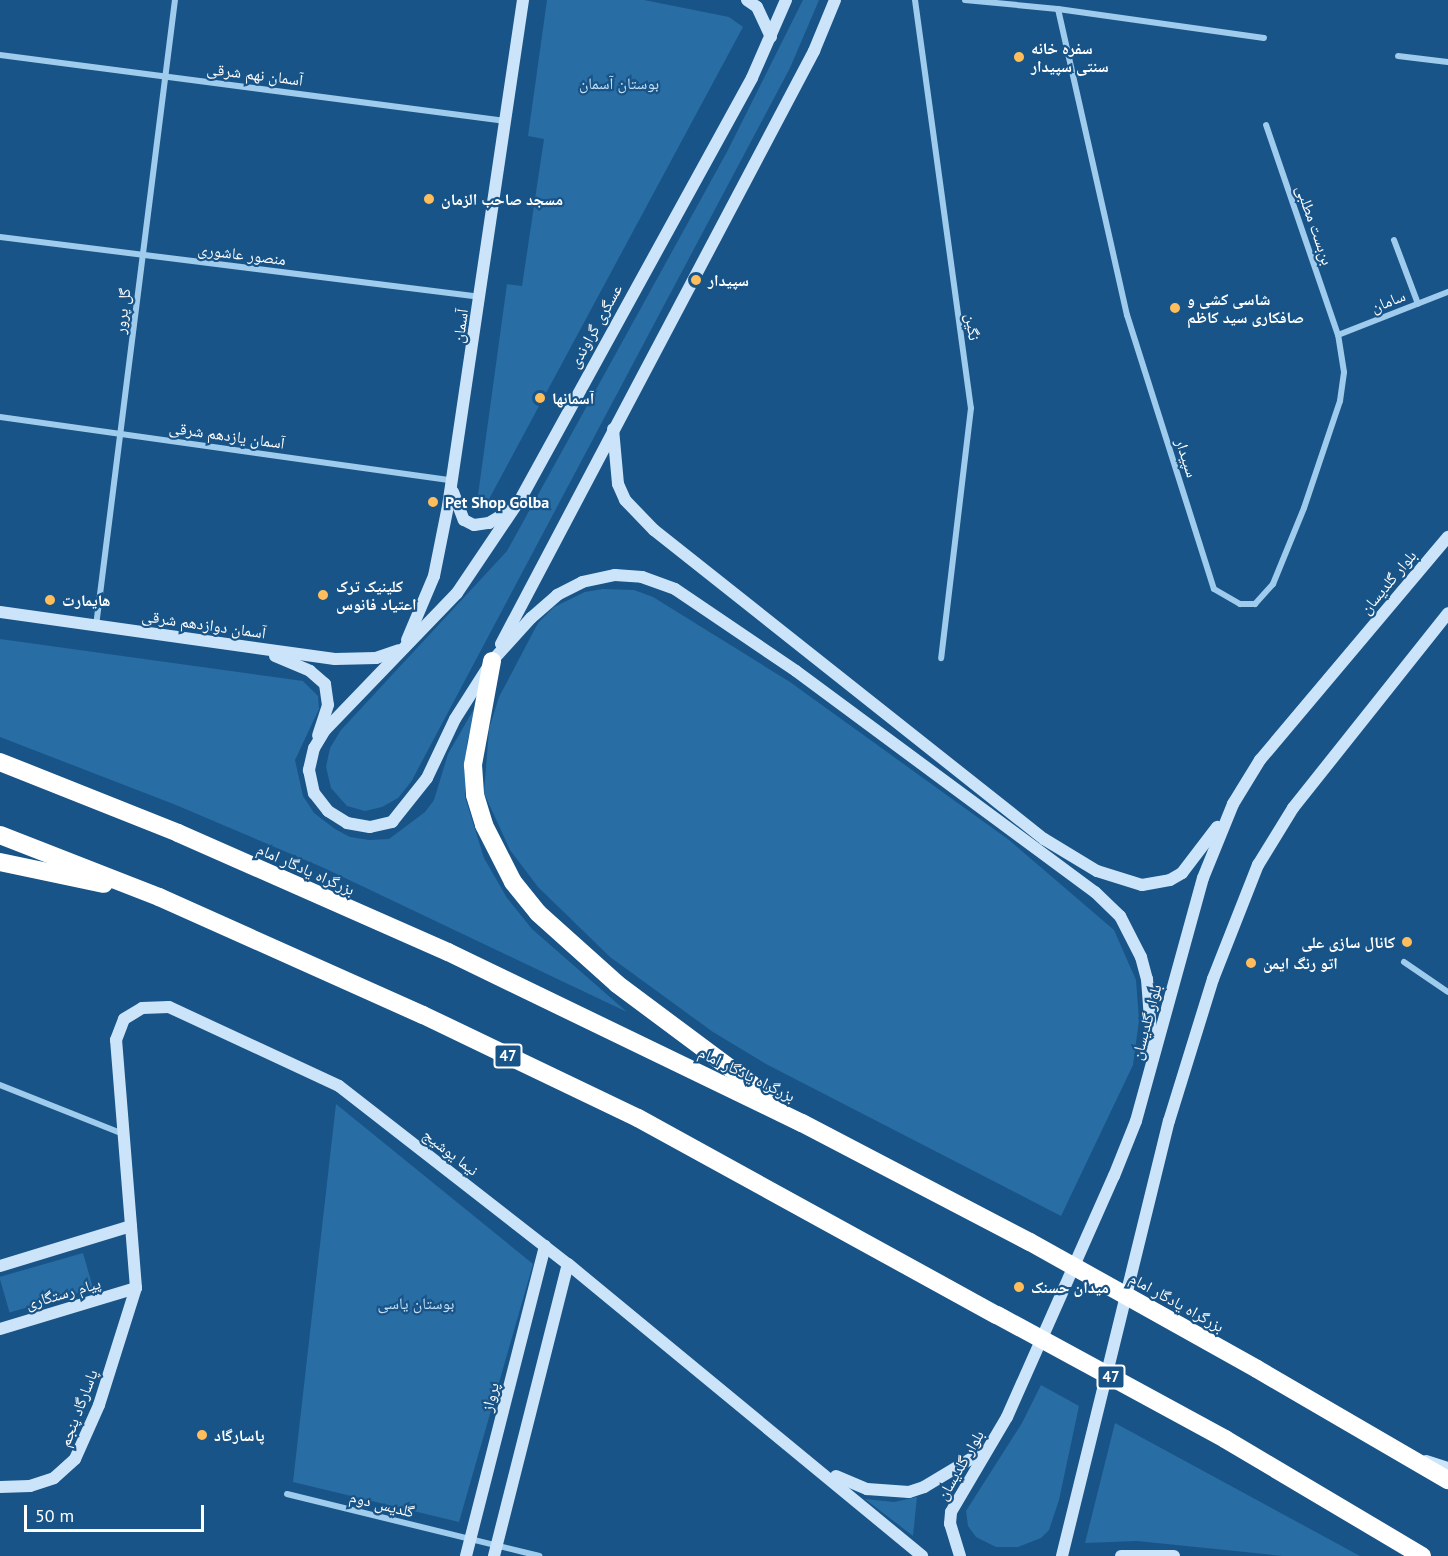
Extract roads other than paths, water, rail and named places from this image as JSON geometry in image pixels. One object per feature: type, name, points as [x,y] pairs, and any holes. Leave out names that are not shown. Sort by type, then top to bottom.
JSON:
[{"type":"highway","points":[[492,661],[473,765],[476,795],[484,825],[513,882],[538,913],[617,984],[802,1123]]},
{"type":"highway","name":"بزرگراه یادگار امام","points":[[0,762],[178,833],[448,952],[802,1123],[1030,1242],[1257,1369],[1448,1480]]},
{"type":"highway","name":"47","points":[[0,835],[159,897],[423,1015],[638,1118],[1225,1439],[1422,1556]]},
{"type":"highway","points":[[0,862],[159,897]]},
{"type":"street","name":"گل پرور","points":[[96,626],[175,0]]},
{"type":"street","name":"آسمان","points":[[403,649],[434,576],[481,298],[523,0]]},
{"type":"street","points":[[747,0],[757,7],[771,37]]},
{"type":"street","name":"عسگری گراوندی","points":[[314,748],[325,730],[457,593],[519,501],[771,37],[786,0]]},
{"type":"street","points":[[248,647],[288,660],[325,684],[328,705],[309,770],[314,793],[328,811],[347,824],[370,827],[392,822],[408,806],[427,777],[455,720],[492,661],[814,51],[835,0]]},
{"type":"street","name":"نگین","points":[[915,0],[971,408],[941,658]]},
{"type":"street","points":[[965,0],[1058,9],[1264,38]]},
{"type":"street","name":"سپیدار","points":[[1058,9],[1127,315],[1214,589],[1240,604],[1255,604],[1273,584],[1304,508],[1340,401],[1344,372],[1338,335]]},
{"type":"street","name":"آسمان نهم شرقی","points":[[0,55],[506,121]]},
{"type":"street","points":[[1398,56],[1448,62]]},
{"type":"street","name":"بن‌بست مطلبی","points":[[1266,124],[1338,335]]},
{"type":"street","name":"منصور عاشوری","points":[[0,237],[481,298]]},
{"type":"street","points":[[1394,240],[1418,304]]},
{"type":"street","name":"سامان","points":[[1338,335],[1448,292]]},
{"type":"street","name":"آسمان یازدهم شرقی","points":[[0,417],[451,480]]},
{"type":"street","points":[[614,429],[618,484],[625,500],[654,530],[1044,839],[1119,880],[1142,885],[1170,880],[1193,862],[1233,804]]},
{"type":"street","points":[[451,480],[457,509],[464,520],[474,525],[500,518],[519,501]]},
{"type":"street","name":"بلوار گلدیسان","points":[[960,1556],[950,1524],[951,1512],[1007,1417],[1110,1187],[1136,1121],[1203,878],[1233,804],[1260,760],[1448,537]]},
{"type":"street","points":[[492,661],[540,610],[582,582],[628,575],[675,589],[796,671],[1112,908],[1134,939],[1144,968],[1153,1058]]},
{"type":"street","name":"آسمان دوازدهم شرقی","points":[[0,612],[356,660],[403,649]]},
{"type":"street","points":[[1062,1556],[1169,1121],[1213,979],[1258,865],[1293,808],[1448,613]]},
{"type":"street","points":[[1404,962],[1448,992]]},
{"type":"street","name":"نیما یوشیج","points":[[136,1288],[116,1040],[124,1019],[142,1008],[169,1007],[339,1086],[568,1264],[816,1465]]},
{"type":"street","points":[[0,1085],[124,1134]]},
{"type":"street","points":[[0,1266],[131,1226]]},
{"type":"street","name":"پرواز","points":[[466,1556],[545,1246]]},
{"type":"street","points":[[496,1551],[568,1264]]},
{"type":"street","name":"پیام رستگاری","points":[[0,1329],[136,1288]]},
{"type":"street","name":"پاسارگاد پنجم","points":[[0,1487],[30,1486],[54,1478],[75,1459],[99,1405],[136,1288]]},
{"type":"street","points":[[816,1465],[867,1489],[909,1492],[924,1487],[986,1450]]},
{"type":"street","points":[[1397,1451],[1448,1468]]},
{"type":"street","points":[[816,1465],[922,1556]]},
{"type":"street","name":"گلدیس دوم","points":[[287,1494],[471,1539],[496,1551],[539,1556]]},
{"type":"street","points":[[1121,1556],[1174,1556]]},
{"type":"place","name":"سفره خانه سنتی سپیدار","points":[[1019,57]]},
{"type":"place","name":"مسجد صاحب الزمان","points":[[429,199]]},
{"type":"place","name":"سپیدار","points":[[696,280]]},
{"type":"place","name":"شاسی کشی و صافکاری سید کاظم","points":[[1175,308]]},
{"type":"place","name":"آسمانها","points":[[540,398]]},
{"type":"place","name":"Pet Shop Golba","points":[[433,502]]},
{"type":"place","name":"کلینیک ترک اعتیاد فانوس","points":[[323,595]]},
{"type":"place","name":"هایمارت","points":[[50,600]]},
{"type":"place","name":"کانال سازی علی","points":[[1407,942]]},
{"type":"place","name":"اتو رنگ ایمن","points":[[1251,963]]},
{"type":"place","name":"میدان حسنک","points":[[1019,1287]]},
{"type":"place","name":"پاسارگاد","points":[[202,1435]]},
{"type":"park label","name":"بوستان آسمان","points":[[619,83]]},
{"type":"park label","name":"بوستان یاسی","points":[[416,1303]]}]
